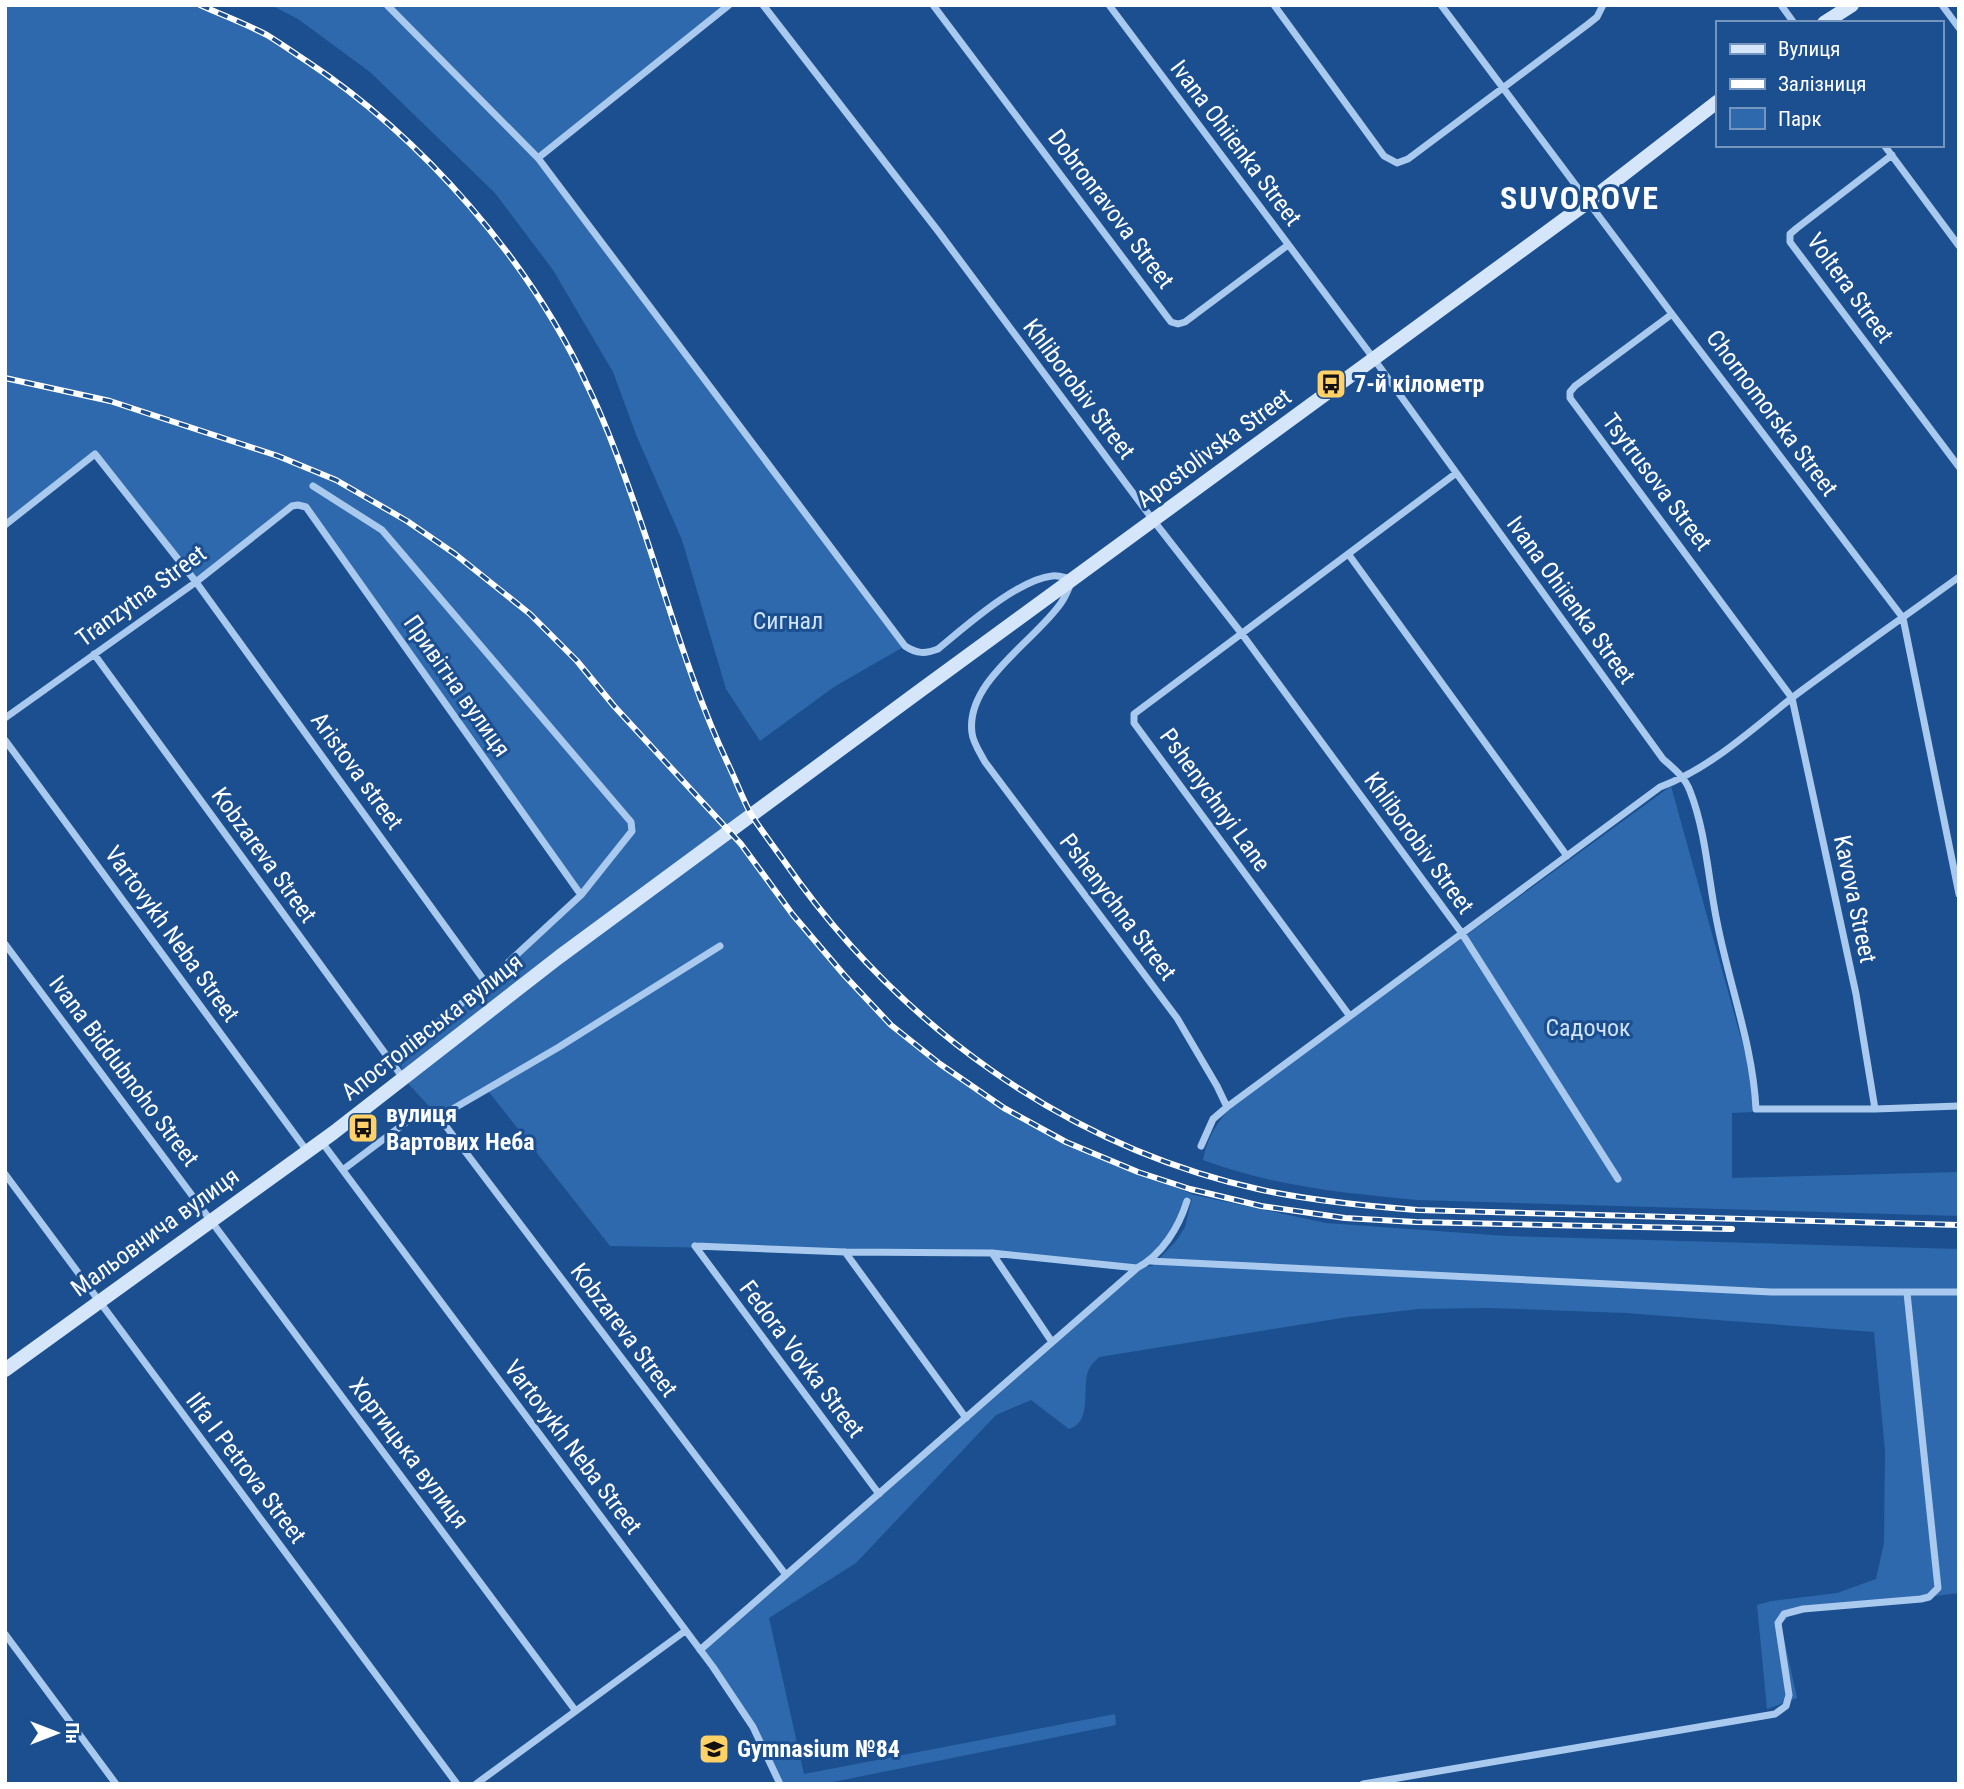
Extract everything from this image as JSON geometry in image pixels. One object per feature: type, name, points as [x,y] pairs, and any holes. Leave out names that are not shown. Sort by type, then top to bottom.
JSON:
[{"type":"street","points":[[387,5],[538,158],[905,646],[914,652],[925,654],[938,649],[1014,591],[1055,575],[1073,579]]},
{"type":"street","points":[[538,158],[729,5]]},
{"type":"street","name":"Khliborobiv Street","points":[[763,5],[1242,634],[1461,932],[1618,1179]]},
{"type":"street","name":"Dobronravova Street","points":[[933,5],[1171,321],[1178,324],[1185,321],[1288,245]]},
{"type":"street","name":"Ivana Ohiienka Street","points":[[1109,5],[1374,359],[1663,759],[1683,778],[1690,790],[1705,851],[1717,922],[1755,1079],[1756,1109],[1959,1106]]},
{"type":"street","points":[[1273,5],[1384,156],[1396,163],[1408,159],[1597,16],[1603,5]]},
{"type":"street","name":"Chornomorska Street","points":[[1441,5],[1903,618],[1959,894]]},
{"type":"street","points":[[1781,5],[1793,21]]},
{"type":"street","points":[[1827,21],[1852,5]]},
{"type":"street","points":[[1942,5],[1959,28]]},
{"type":"street","name":"Apostolivska Street","points":[[1073,579],[1588,202],[1716,103]]},
{"type":"street","points":[[1886,147],[1959,246]]},
{"type":"street","name":"Voltera Street","points":[[1892,155],[1797,228],[1790,234],[1790,242],[1959,467]]},
{"type":"street","name":"Tsytrusova Street","points":[[1672,314],[1575,386],[1570,392],[1570,398],[1792,698]]},
{"type":"street","name":"Aristova street","points":[[5,525],[95,454],[196,582],[486,983]]},
{"type":"street","points":[[1242,634],[1455,474]]},
{"type":"street","points":[[313,486],[382,530],[631,822],[632,831],[581,895],[486,983],[391,1062]]},
{"type":"street","name":"Привітна вулиця","points":[[298,505],[306,507],[581,895]]},
{"type":"street","name":"Tranzytna Street","points":[[5,718],[196,582],[292,506],[298,505]]},
{"type":"street","points":[[1349,555],[1567,856]]},
{"type":"street","points":[[1201,1146],[1213,1119],[1349,1015],[1660,787],[1683,778],[1745,737],[1792,698],[1959,577]]},
{"type":"street","name":"Апостолівська вулиця","points":[[327,1137],[559,957],[1073,579]]},
{"type":"street","name":"Pshenychna Street","points":[[1073,579],[1061,603],[1001,667],[980,695],[972,715],[972,735],[985,762],[1178,1018],[1227,1107]]},
{"type":"street","name":"Pshenychnyi Lane","points":[[1242,634],[1140,707],[1134,714],[1134,723],[1349,1015]]},
{"type":"street","name":"Kobzareva Street","points":[[94,654],[404,1078]]},
{"type":"street","name":"Kavova Street","points":[[1792,698],[1856,994],[1875,1109]]},
{"type":"street","name":"Vartovykh Neba Street","points":[[5,740],[307,1151]]},
{"type":"street","name":"Ivana Biddubnoho Street","points":[[5,944],[212,1220]]},
{"type":"street","points":[[344,1170],[409,1120],[439,1116],[548,1053],[720,946]]},
{"type":"street","name":"Kobzareva Street","points":[[439,1116],[786,1575]]},
{"type":"street","name":"Vartovykh Neba Street","points":[[327,1137],[344,1170],[700,1650],[753,1727],[780,1784]]},
{"type":"street","name":"Мальовнича вулиця","points":[[5,1370],[327,1137]]},
{"type":"street","name":"Ilfa I Petrova Street","points":[[5,1174],[457,1784]]},
{"type":"street","points":[[700,1650],[1137,1268],[1150,1261],[1170,1237],[1183,1215],[1187,1201]]},
{"type":"street","name":"Хортицька вулиця","points":[[212,1220],[575,1710]]},
{"type":"street","name":"Fedora Vovka Street","points":[[845,1252],[695,1246],[879,1494]]},
{"type":"street","points":[[845,1252],[992,1253],[1137,1268]]},
{"type":"street","points":[[845,1252],[966,1418]]},
{"type":"street","points":[[992,1253],[1052,1342]]},
{"type":"street","points":[[1150,1261],[1771,1292],[1959,1292]]},
{"type":"street","points":[[1363,1784],[1775,1714],[1786,1706],[1789,1695],[1778,1623],[1784,1614],[1803,1609],[1921,1599],[1934,1593],[1938,1588],[1907,1293]]},
{"type":"street","points":[[476,1784],[685,1631]]},
{"type":"street","points":[[5,1634],[116,1784]]},
{"type":"green space","points":[[5,5],[200,5],[268,36],[349,89],[402,136],[454,188],[507,251],[550,318],[589,387],[629,489],[708,723],[751,814],[729,831],[794,915],[891,1025],[940,1064],[1004,1108],[1066,1142],[1194,1195],[1326,1223],[1507,1236],[1959,1249],[1959,1593],[1791,1614],[1781,1624],[1797,1698],[1767,1709],[1757,1605],[1837,1593],[1876,1579],[1884,1543],[1885,1451],[1874,1332],[1625,1313],[1489,1308],[1419,1309],[1348,1317],[1099,1357],[1088,1372],[1085,1406],[1081,1421],[1076,1426],[1069,1429],[1031,1400],[996,1415],[856,1563],[769,1618],[804,1774],[1115,1714],[1116,1725],[823,1784],[780,1784],[753,1727],[700,1650],[1136,1268],[992,1253],[610,1246],[489,1092],[439,1117],[403,1078],[400,1054],[486,983],[581,894],[306,507],[298,505],[196,582],[95,454],[5,525]],"holes":[[[1192,1198],[1185,1227],[1176,1241],[1152,1266],[1140,1267],[1170,1237]]]},
{"type":"green space","name":"Сигнал","points":[[271,5],[729,5],[539,158],[905,646],[834,687],[760,741],[726,689],[682,540],[637,437],[613,372],[553,270],[495,193],[370,72],[298,19]]},
{"type":"green space","name":"Садочок","points":[[1671,786],[1752,1078],[1754,1112],[1732,1113],[1732,1178],[1959,1172],[1959,1216],[1417,1200],[1282,1182],[1203,1160],[1213,1131],[1232,1106]]},
{"type":"railway","points":[[200,5],[267,35],[348,91],[391,126],[431,164],[505,249],[537,294],[565,341],[600,414],[642,525],[700,699],[752,816],[829,920],[879,976],[934,1026],[992,1071],[1055,1110],[1121,1144],[1190,1170],[1262,1190],[1300,1197],[1417,1210],[1959,1225]]},
{"type":"railway","points":[[5,378],[110,401],[278,456],[336,480],[407,521],[455,554],[530,614],[577,661],[614,706],[741,844],[793,915],[891,1025],[940,1064],[1004,1108],[1066,1142],[1138,1172],[1190,1189],[1261,1206],[1345,1218],[1732,1229]]},
{"type":"place","name":"7-й кілометр","points":[[1331,384]]},
{"type":"place","name":"вулиця Вартових Неба","points":[[363,1128]]},
{"type":"place","name":"Gymnasium №84","points":[[714,1749]]},
{"type":"district","name":"SUVOROVE","points":[[1580,198]]}]
